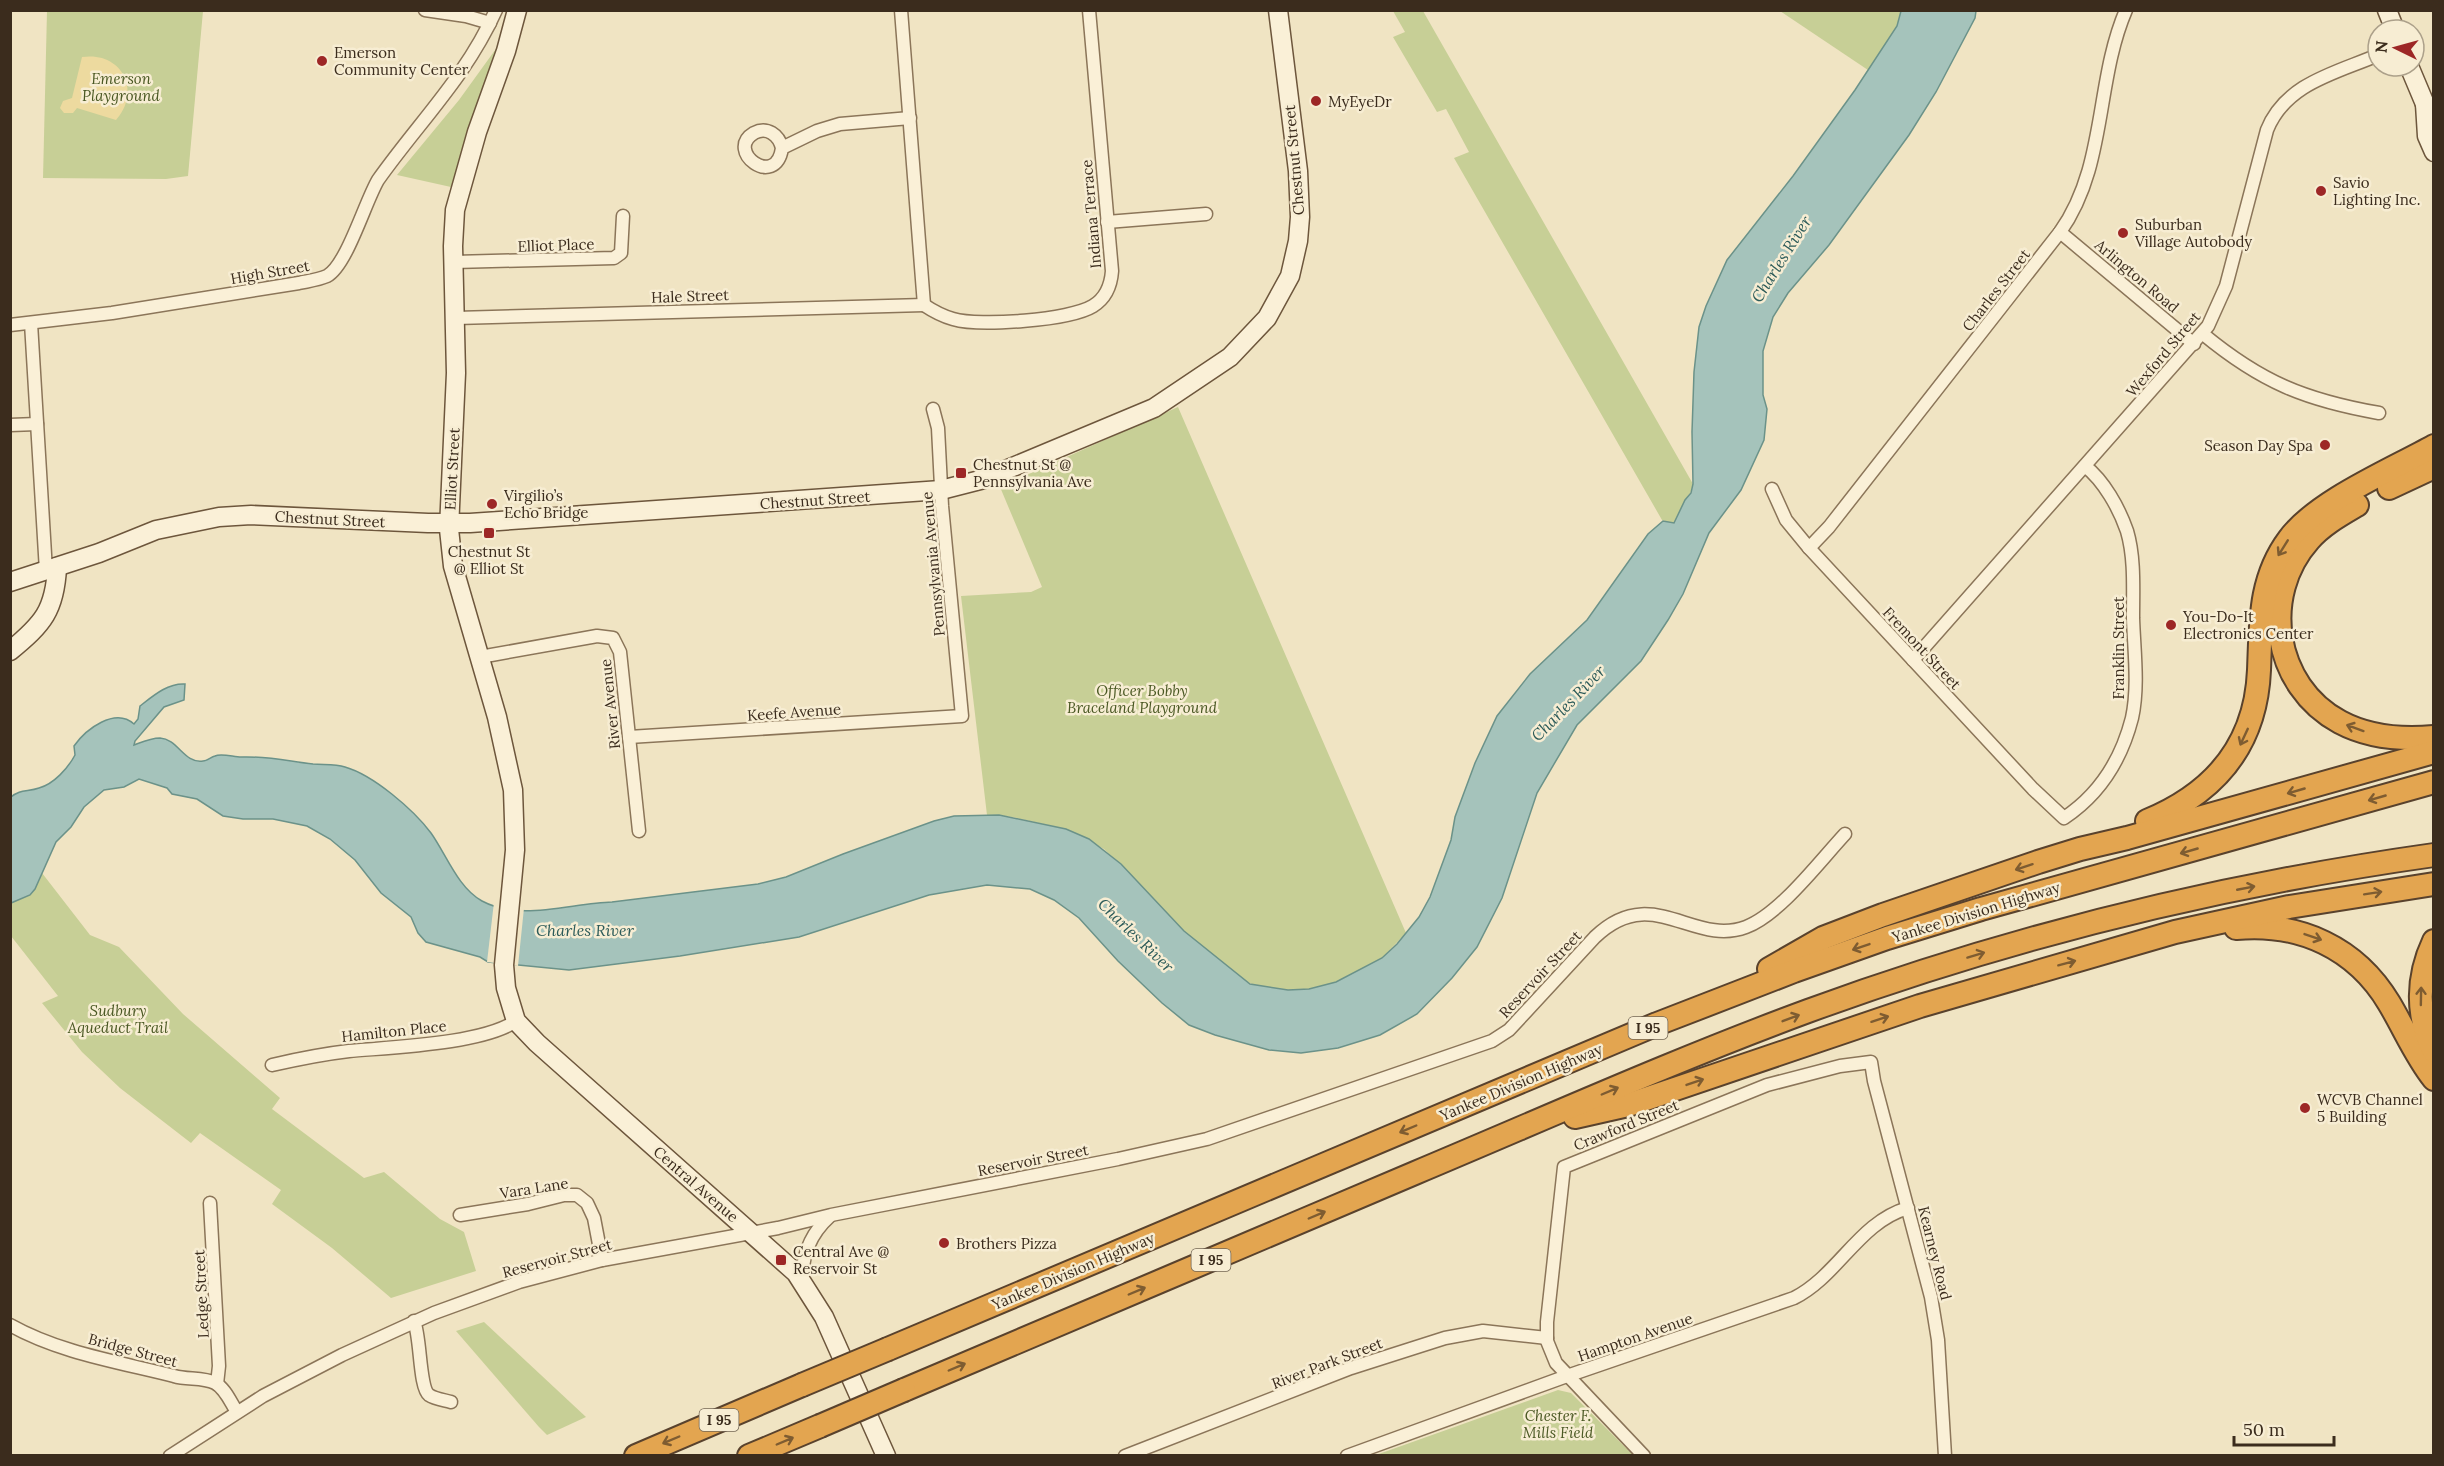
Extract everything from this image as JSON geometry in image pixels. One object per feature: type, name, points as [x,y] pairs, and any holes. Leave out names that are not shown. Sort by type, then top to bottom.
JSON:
[{"type":"highway","points":[[1717,1000],[1822,938],[1923,901],[2079,849],[2165,813],[2200,792],[2218,776],[2238,748],[2252,716],[2258,689],[2264,594],[2271,570],[2283,547],[2299,527],[2318,510],[2433,446]]},
{"type":"highway","points":[[2433,467],[2342,514],[2315,533],[2299,553],[2287,575],[2280,599],[2279,615],[2281,638],[2290,668],[2302,690],[2327,714],[2348,726],[2382,736],[2407,739],[2433,737]]},
{"type":"highway","points":[[2079,849],[2127,838],[2433,752]]},
{"type":"highway","name":"Yankee Division Highway","points":[[636,1455],[1717,1000],[1841,954],[1934,924],[2433,783]]},
{"type":"highway","name":"I 95","points":[[749,1455],[1681,1061],[1800,1014],[1993,950],[2181,902],[2324,873],[2433,855]]},
{"type":"highway","points":[[1518,1130],[1628,1105],[1920,1006],[2175,932],[2238,917],[2350,896],[2433,884]]},
{"type":"highway","points":[[2131,946],[2247,927],[2290,931],[2320,939],[2349,956],[2371,977],[2433,1080]]},
{"type":"highway","points":[[2433,941],[2423,970],[2420,1004],[2425,1029],[2433,1051]]},
{"type":"street","points":[[425,10],[466,16],[490,23]]},
{"type":"street","name":"High Street","points":[[10,325],[112,313],[299,283],[328,275],[340,264],[378,180],[459,76],[496,10]]},
{"type":"street","name":"Elliot Street","points":[[508,928],[516,850],[513,790],[501,733],[453,566],[450,523],[456,379],[454,222],[459,189],[508,45],[517,10]]},
{"type":"street","points":[[901,10],[924,305]]},
{"type":"street","name":"Indiana Terrace","points":[[924,305],[953,319],[973,322],[1051,318],[1087,309],[1100,300],[1110,284],[1112,271],[1089,10]]},
{"type":"street","name":"Chestnut Street","points":[[10,582],[156,530],[219,517],[258,516],[450,523],[941,490],[984,479],[1154,408],[1230,357],[1267,318],[1290,276],[1298,242],[1300,217],[1298,171],[1278,10]]},
{"type":"street","name":"Charles Street","points":[[1809,548],[1836,518],[2060,232],[2074,211],[2089,174],[2114,46],[2126,10]]},
{"type":"street","name":"Wexford Street","points":[[1913,660],[2203,334],[2214,317],[2226,286],[2267,130],[2274,115],[2291,95],[2305,86],[2366,60]]},
{"type":"street","points":[[2415,78],[2429,109],[2427,136],[2433,152]]},
{"type":"street","points":[[782,148],[817,131],[840,124],[910,118]]},
{"type":"street","points":[[1107,222],[1206,214]]},
{"type":"street","name":"Elliot Place","points":[[454,262],[614,258],[621,253],[623,216]]},
{"type":"street","name":"Arlington Road","points":[[2060,232],[2194,344]]},
{"type":"street","name":"Hale Street","points":[[456,318],[924,305]]},
{"type":"street","points":[[10,651],[35,629],[47,614],[56,591],[51,569],[37,424],[32,323]]},
{"type":"street","points":[[2203,334],[2239,363],[2286,388],[2327,402],[2379,413]]},
{"type":"street","name":"Pennsylvania Avenue","points":[[933,409],[938,428],[941,490],[962,716]]},
{"type":"street","points":[[10,425],[37,424]]},
{"type":"street","name":"Franklin Street","points":[[2064,818],[2085,803],[2104,782],[2125,739],[2132,717],[2134,698],[2132,575],[2128,534],[2105,488],[2094,473],[2085,466]]},
{"type":"street","name":"Fremont Street","points":[[1772,489],[1786,520],[1809,548],[2034,789],[2064,818]]},
{"type":"street","name":"River Avenue","points":[[480,657],[597,636],[613,638],[620,652],[639,831]]},
{"type":"street","name":"Keefe Avenue","points":[[629,737],[962,716]]},
{"type":"street","name":"Reservoir Street","points":[[170,1455],[237,1412],[309,1371],[414,1321],[499,1289],[602,1260],[1118,1159],[1207,1139],[1492,1041],[1509,1030],[1595,937],[1610,924],[1625,916],[1654,915],[1720,931],[1744,928],[1761,920],[1776,908],[1845,834]]},
{"type":"street","name":"Central Avenue","points":[[508,928],[504,965],[507,993],[516,1021],[537,1043],[783,1260],[802,1282],[824,1317],[886,1455]]},
{"type":"street","name":"Hamilton Place","points":[[272,1065],[314,1055],[423,1044],[466,1037],[500,1030],[516,1021]]},
{"type":"street","name":"Kearney Road","points":[[1871,1062],[1934,1312],[1945,1455]]},
{"type":"street","name":"Crawford Street","points":[[1644,1455],[1568,1376],[1552,1356],[1547,1338],[1564,1167],[1767,1085],[1840,1066],[1871,1062]]},
{"type":"street","name":"Vara Lane","points":[[460,1215],[577,1195],[587,1203],[594,1218],[602,1260]]},
{"type":"street","name":"Ledge Street","points":[[210,1203],[219,1366],[217,1384]]},
{"type":"street","name":"Hampton Avenue","points":[[1347,1455],[1796,1297],[1810,1287],[1878,1223],[1893,1213],[1908,1208]]},
{"type":"street","points":[[802,1282],[803,1264],[808,1246],[817,1229],[831,1215]]},
{"type":"street","points":[[414,1321],[420,1343],[422,1382],[425,1391],[432,1397],[451,1402]]},
{"type":"street","name":"Bridge Street","points":[[10,1325],[36,1339],[58,1346],[178,1377],[217,1384]]},
{"type":"street","name":"River Park Street","points":[[1125,1455],[1351,1368],[1445,1338],[1483,1331],[1547,1338]]},
{"type":"street","points":[[217,1384],[237,1412]]},
{"type":"green space","name":"Emerson Playground","points":[[47,11],[203,11],[188,176],[166,179],[43,178]]},
{"type":"green space","points":[[1393,11],[1423,11],[1693,484],[1674,524],[1662,520],[1454,158],[1469,152],[1446,109],[1437,112],[1393,37],[1405,32]]},
{"type":"green space","points":[[1780,11],[1901,11],[1897,26],[1868,70]]},
{"type":"green space","points":[[498,46],[451,187],[397,175],[459,100]]},
{"type":"green space","name":"Officer Bobby Braceland Playground","points":[[1178,407],[1406,933],[1382,958],[1336,982],[1309,989],[1288,990],[1257,986],[1245,981],[1184,931],[1104,849],[1066,829],[1012,817],[987,815],[961,596],[1031,592],[1042,587],[1000,487]]},
{"type":"green space","name":"Sudbury Aqueduct Trail","points":[[42,873],[90,935],[119,947],[183,1014],[280,1098],[272,1109],[364,1178],[384,1172],[440,1219],[464,1232],[476,1271],[391,1298],[332,1248],[272,1204],[281,1190],[200,1133],[191,1143],[120,1088],[82,1052],[42,1003],[58,996],[11,936],[11,903],[39,881]]},
{"type":"green space","points":[[484,1322],[586,1417],[547,1435],[456,1331]]},
{"type":"green space","name":"Chester F. Mills Field","points":[[1558,1390],[1571,1393],[1633,1455],[1376,1455]]},
{"type":"sand","points":[[82,57],[108,60],[124,75],[127,97],[124,109],[116,120],[77,108],[73,113],[64,113],[60,108],[63,101],[72,98]]},
{"type":"water","name":"Charles River","points":[[1901,11],[1976,11],[1975,18],[1936,92],[1909,135],[1829,245],[1788,293],[1773,317],[1763,351],[1763,395],[1767,409],[1764,440],[1741,490],[1709,533],[1683,594],[1668,620],[1641,661],[1577,725],[1537,793],[1502,898],[1477,947],[1452,978],[1417,1014],[1380,1035],[1338,1048],[1301,1053],[1269,1050],[1215,1035],[1189,1025],[1162,1003],[1118,961],[1079,918],[1054,900],[1030,889],[987,885],[929,895],[799,937],[680,956],[569,970],[488,962],[480,957],[426,942],[418,933],[411,917],[381,893],[355,860],[330,839],[307,826],[273,819],[223,816],[197,799],[172,794],[167,788],[139,779],[124,787],[104,790],[84,807],[71,827],[56,842],[35,889],[30,895],[11,903],[11,797],[14,794],[45,786],[55,779],[75,755],[74,746],[79,739],[93,727],[101,722],[118,718],[126,719],[134,724],[138,719],[140,706],[145,702],[173,685],[185,684],[184,700],[164,707],[134,745],[160,738],[172,742],[196,761],[204,761],[221,755],[260,757],[337,765],[356,771],[380,785],[414,814],[431,833],[466,888],[482,901],[497,907],[529,911],[546,910],[758,884],[786,877],[934,821],[954,816],[999,815],[1066,829],[1089,839],[1121,864],[1184,931],[1250,984],[1288,990],[1309,989],[1336,982],[1382,958],[1419,917],[1430,897],[1451,840],[1455,817],[1475,763],[1497,716],[1530,674],[1587,620],[1648,534],[1663,521],[1674,523],[1691,493],[1693,484],[1694,372],[1699,327],[1706,306],[1727,260],[1793,176],[1855,90],[1897,26]]},
{"type":"pier","points":[[494,902],[524,908],[518,966],[487,962]]},
{"type":"place","name":"Emerson Community Center","points":[[322,61]]},
{"type":"place","name":"MyEyeDr","points":[[1316,101]]},
{"type":"place","name":"Savio Lighting Inc.","points":[[2321,191]]},
{"type":"place","name":"Suburban Village Autobody","points":[[2123,233]]},
{"type":"place","name":"Season Day Spa","points":[[2325,445]]},
{"type":"place","name":"Chestnut St @ Pennsylvania Ave","points":[[961,473]]},
{"type":"place","name":"Virgilio’s Echo Bridge","points":[[492,504]]},
{"type":"place","name":"Chestnut St @ Elliot St","points":[[489,533]]},
{"type":"place","name":"You-Do-It Electronics Center","points":[[2171,625]]},
{"type":"place","name":"WCVB Channel 5 Building","points":[[2305,1108]]},
{"type":"place","name":"Brothers Pizza","points":[[944,1243]]},
{"type":"place","name":"Central Ave @ Reservoir St","points":[[781,1260]]}]
